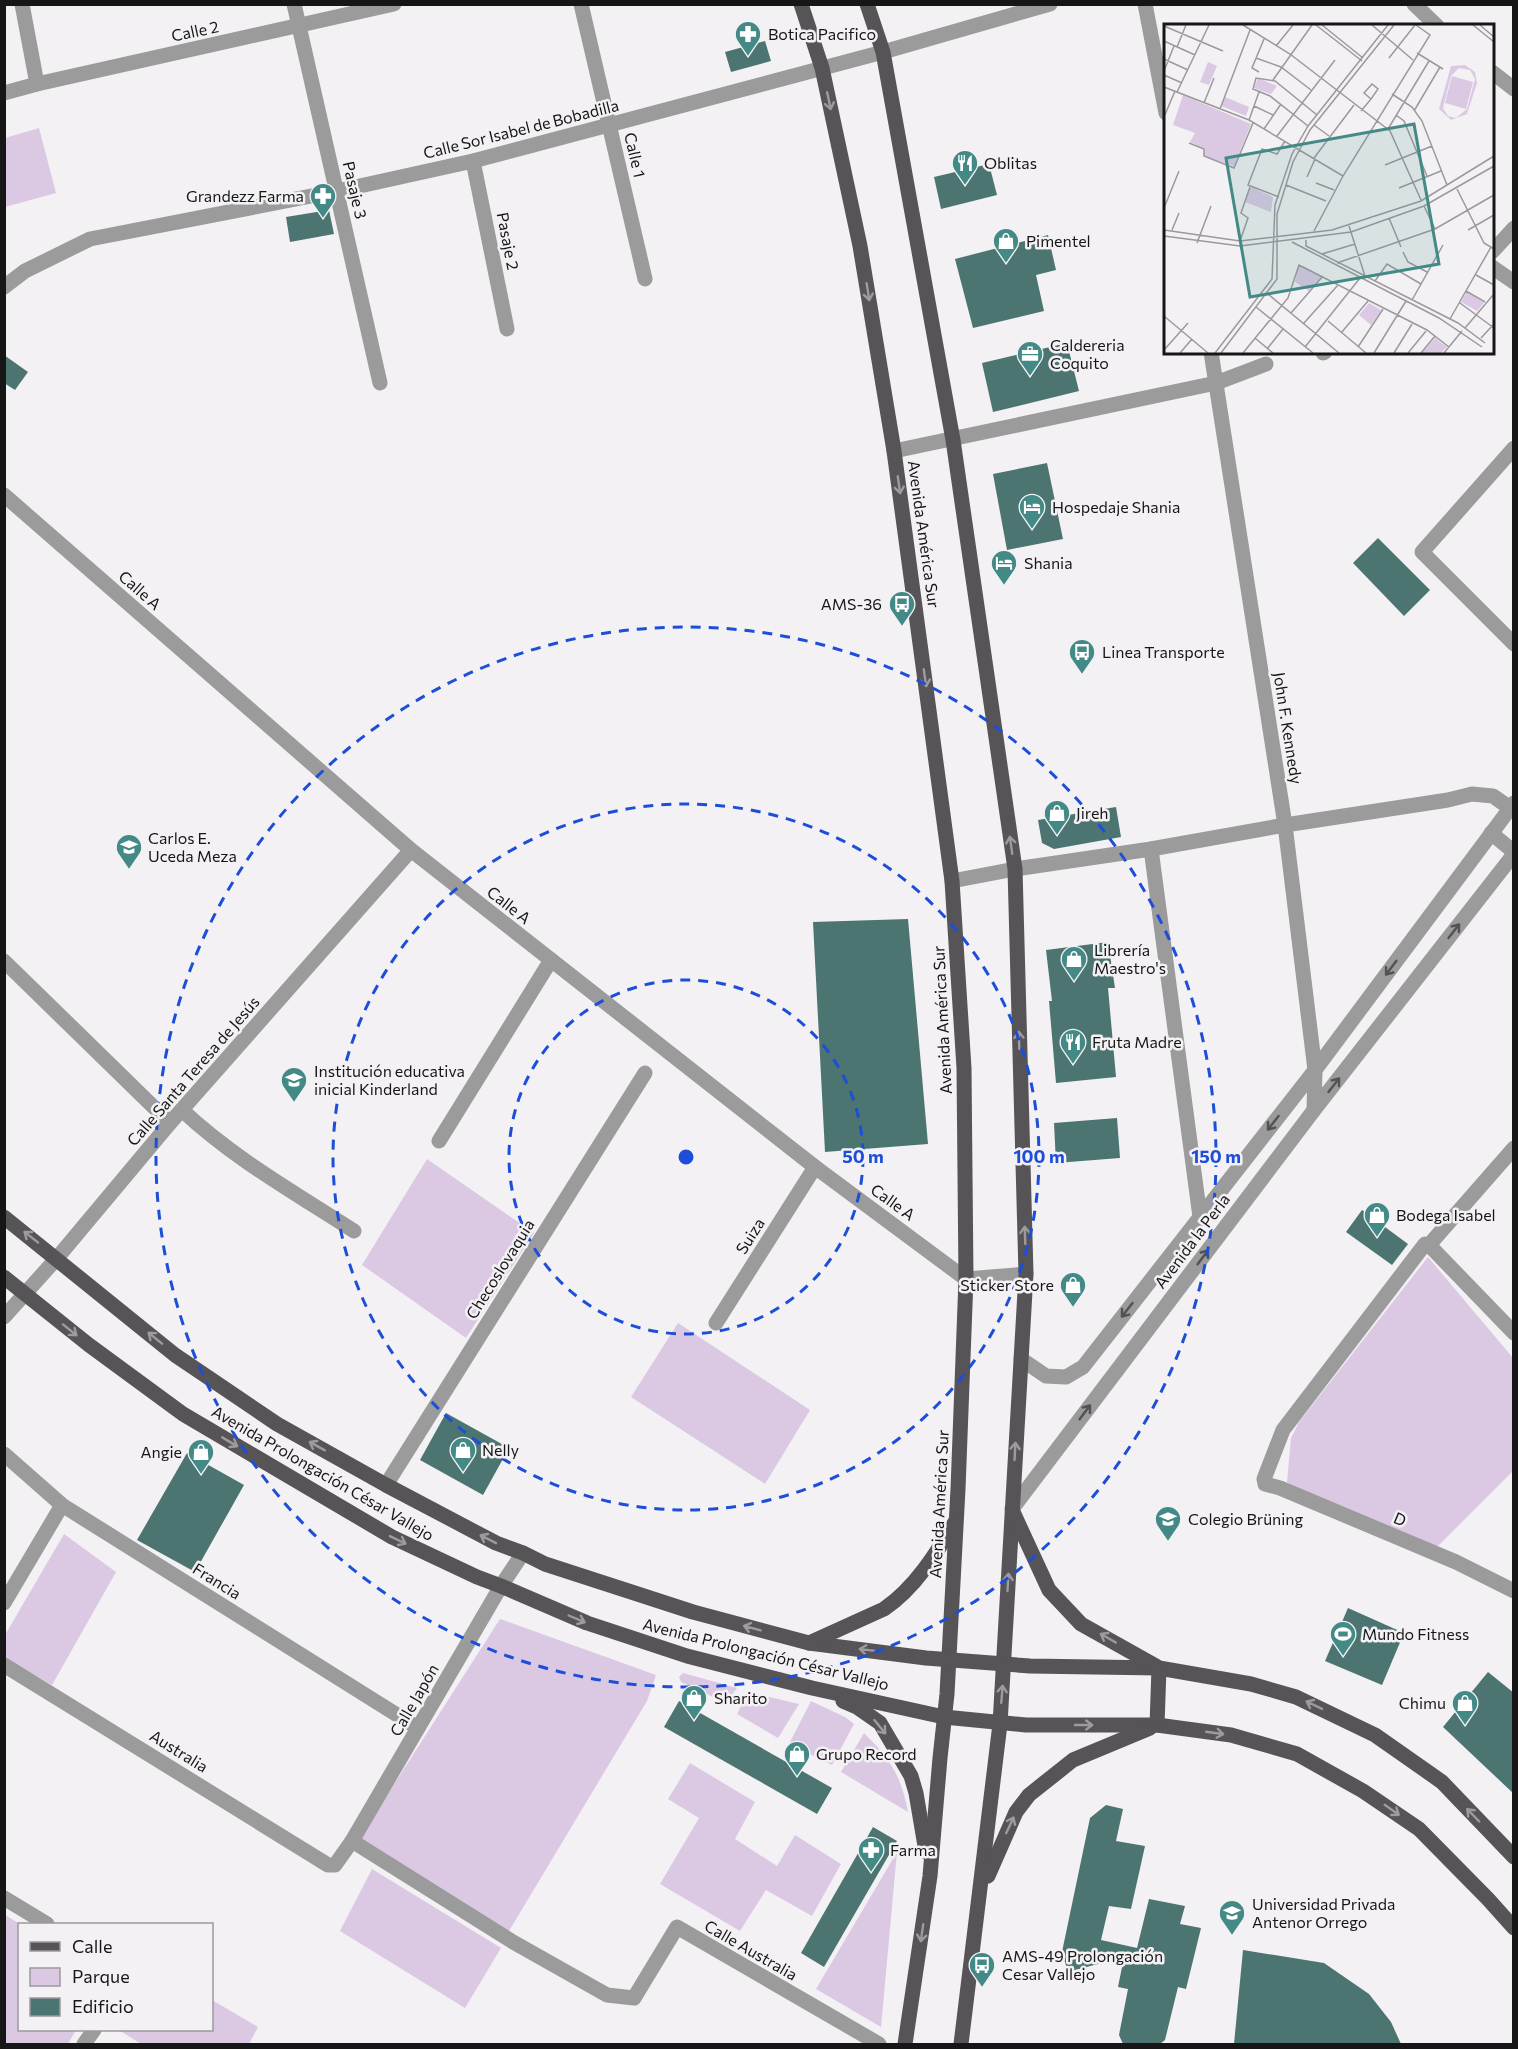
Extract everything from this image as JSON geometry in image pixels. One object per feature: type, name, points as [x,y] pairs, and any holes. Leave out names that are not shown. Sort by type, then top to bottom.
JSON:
[{"type":"main road","name":"Avenida América Sur","points":[[801,4],[822,68],[860,246],[894,451],[952,881],[964,1068],[966,1279],[949,1660],[930,1876],[905,2044]]},
{"type":"main road","points":[[867,4],[883,52],[953,440],[1015,869],[1026,1274],[1000,1724],[961,2044]]},
{"type":"main road","name":"Avenida Prolongación César Vallejo","points":[[4,1217],[175,1355],[277,1424],[496,1543],[545,1564],[693,1612],[809,1643],[949,1660],[1030,1666],[1159,1668],[1251,1684],[1296,1697],[1375,1736],[1442,1782],[1514,1857]]},
{"type":"main road","name":"Avenida Prolongación César Vallejo","points":[[4,1277],[89,1346],[183,1414],[392,1537],[477,1578],[587,1623],[687,1656],[812,1688],[944,1717],[1000,1724],[1157,1725],[1231,1735],[1297,1754],[1364,1791],[1419,1829],[1514,1928]]},
{"type":"main road","points":[[980,1899],[996,1855],[1016,1812],[1029,1795],[1073,1760],[1157,1725],[1159,1668],[1081,1624],[1048,1590],[1012,1509]]},
{"type":"main road","points":[[809,1643],[893,1603],[932,1560],[957,1520]]},
{"type":"main road","points":[[812,1688],[857,1707],[880,1723],[911,1776],[930,1876]]},
{"type":"street","points":[[22,4],[37,84]]},
{"type":"street","name":"Pasaje 3","points":[[294,4],[380,383]]},
{"type":"street","name":"Calle 2","points":[[4,93],[394,4]]},
{"type":"street","name":"Calle 1","points":[[581,4],[645,279]]},
{"type":"street","name":"Calle Sor Isabel de Bobadilla","points":[[4,287],[25,271],[90,239],[337,191],[474,161],[883,52],[1050,4]]},
{"type":"street","points":[[1145,4],[1164,103]]},
{"type":"street","points":[[1414,4],[1435,24]]},
{"type":"street","points":[[1494,74],[1514,89]]},
{"type":"street","name":"Pasaje 2","points":[[474,161],[507,329]]},
{"type":"street","points":[[1494,250],[1514,228]]},
{"type":"street","points":[[1494,268],[1514,282]]},
{"type":"street","name":"John F. Kennedy","points":[[1210,354],[1285,825],[1315,1070],[1314,1110]]},
{"type":"street","points":[[894,451],[1216,383],[1266,364]]},
{"type":"street","points":[[1514,448],[1422,552],[1514,644]]},
{"type":"street","name":"Calle A","points":[[4,495],[411,850],[815,1167],[966,1279]]},
{"type":"street","points":[[952,881],[1449,800],[1472,794],[1493,796],[1512,806]]},
{"type":"street","name":"Avenida la Perla","points":[[1021,1359],[1046,1376],[1066,1377],[1083,1366],[1315,1070],[1512,806]]},
{"type":"street","points":[[1491,833],[1514,853]]},
{"type":"street","points":[[1151,849],[1200,1217]]},
{"type":"street","name":"Calle Santa Teresa de Jesús","points":[[4,1317],[57,1258],[170,1123],[411,850]]},
{"type":"street","name":"Avenida la Perla","points":[[1012,1509],[1314,1110],[1514,853]]},
{"type":"street","points":[[439,1142],[551,960]]},
{"type":"street","points":[[4,961],[170,1123]]},
{"type":"street","name":"Checoslovaquia","points":[[386,1485],[645,1073]]},
{"type":"street","points":[[182,1110],[234,1153],[354,1231]]},
{"type":"street","points":[[1514,1148],[1429,1245],[1514,1333]]},
{"type":"street","name":"Suiza","points":[[716,1323],[815,1167]]},
{"type":"street","name":"D","points":[[1429,1245],[1425,1244],[1283,1430],[1264,1484],[1456,1562],[1514,1591]]},
{"type":"street","points":[[966,1279],[1026,1274]]},
{"type":"street","name":"Francia","points":[[4,1454],[62,1505],[418,1728]]},
{"type":"street","points":[[4,1603],[62,1505]]},
{"type":"street","name":"Calle Japón","points":[[335,1866],[352,1841],[501,1586],[523,1553]]},
{"type":"street","name":"Australia","points":[[4,1665],[328,1865],[335,1866]]},
{"type":"street","name":"Calle Australia","points":[[352,1841],[513,1942],[607,1995],[634,1998],[676,1927],[879,2044]]},
{"type":"street","points":[[4,1899],[45,1923]]},
{"type":"street","points":[[84,2044],[93,2031]]},
{"type":"green space","points":[[39,128],[56,193],[5,207],[5,138]]},
{"type":"green space","points":[[427,1159],[534,1233],[466,1338],[362,1265]]},
{"type":"green space","points":[[1428,1257],[1513,1358],[1513,1471],[1436,1548],[1297,1490],[1287,1482],[1291,1438],[1299,1422]]},
{"type":"green space","points":[[678,1323],[810,1410],[765,1484],[631,1397]]},
{"type":"green space","points":[[64,1534],[116,1572],[52,1685],[5,1658],[5,1635]]},
{"type":"green space","points":[[500,1619],[656,1675],[647,1701],[509,1931],[359,1839]]},
{"type":"green space","points":[[683,1673],[737,1688],[726,1703],[681,1682],[679,1677]]},
{"type":"green space","points":[[748,1692],[799,1704],[778,1738],[737,1714]]},
{"type":"green space","points":[[811,1701],[845,1717],[854,1724],[832,1765],[789,1744]]},
{"type":"green space","points":[[864,1733],[893,1768],[902,1788],[908,1812],[841,1772]]},
{"type":"green space","points":[[690,1763],[755,1802],[735,1839],[777,1866],[795,1835],[841,1864],[812,1916],[766,1890],[740,1931],[660,1884],[699,1818],[668,1799]]},
{"type":"green space","points":[[897,1852],[881,2027],[816,1989]]},
{"type":"green space","points":[[372,1869],[501,1948],[465,2008],[340,1931]]},
{"type":"green space","points":[[5,1915],[18,1923],[18,2031],[75,2031],[68,2044],[5,2044]]},
{"type":"green space","points":[[213,2001],[258,2027],[249,2044],[141,2044],[121,2031],[213,2031]]},
{"type":"building","name":"Botica Pacifico","points":[[765,41],[771,61],[731,72],[725,52]]},
{"type":"building","name":"Oblitas","points":[[989,164],[997,195],[941,209],[934,177]]},
{"type":"building","points":[[329,210],[334,234],[290,242],[286,217]]},
{"type":"building","points":[[1048,235],[1056,270],[1036,275],[1044,311],[973,328],[955,259]]},
{"type":"building","name":"Caldereria Coquito","points":[[1067,343],[1079,391],[993,412],[982,363]]},
{"type":"building","points":[[4,355],[28,372],[15,390],[4,383]]},
{"type":"building","points":[[1047,463],[1063,539],[1007,550],[993,474]]},
{"type":"building","points":[[1378,538],[1430,590],[1404,616],[1353,563]]},
{"type":"building","points":[[1116,807],[1121,837],[1054,849],[1042,843],[1038,820]]},
{"type":"building","points":[[908,919],[928,1144],[825,1152],[813,922]]},
{"type":"building","points":[[1108,942],[1115,988],[1108,988],[1116,1077],[1056,1083],[1049,1001],[1052,1001],[1046,950]]},
{"type":"building","points":[[1117,1118],[1120,1158],[1056,1163],[1054,1123]]},
{"type":"building","name":"Bodega Isabel","points":[[1362,1210],[1408,1244],[1392,1265],[1346,1232]]},
{"type":"building","points":[[446,1413],[509,1448],[483,1495],[420,1460]]},
{"type":"building","points":[[187,1453],[244,1485],[195,1572],[137,1540]]},
{"type":"building","points":[[1348,1608],[1404,1633],[1382,1685],[1325,1661]]},
{"type":"building","points":[[1488,1672],[1514,1693],[1514,1794],[1443,1727]]},
{"type":"building","points":[[679,1701],[832,1788],[817,1814],[664,1727]]},
{"type":"building","points":[[1106,1805],[1123,1809],[1116,1841],[1145,1846],[1131,1909],[1109,1906],[1101,1940],[1137,1948],[1149,1899],[1185,1906],[1180,1924],[1201,1928],[1186,1989],[1178,1987],[1165,2040],[1160,2044],[1123,2044],[1119,2035],[1128,1989],[1118,1987],[1124,1957],[1068,1972],[1062,1952],[1090,1818]]},
{"type":"building","points":[[873,1827],[897,1841],[824,1967],[801,1953]]},
{"type":"building","points":[[1243,1950],[1324,1963],[1369,1994],[1391,2022],[1401,2044],[1234,2044]]},
{"type":"place","name":"Botica Pacifico","points":[[748,57]]},
{"type":"place","name":"Oblitas","points":[[965,186]]},
{"type":"place","name":"Grandezz Farma","points":[[323,219]]},
{"type":"place","name":"Pimentel","points":[[1006,264]]},
{"type":"place","name":"Caldereria Coquito","points":[[1030,377]]},
{"type":"place","name":"Hospedaje Shania","points":[[1032,530]]},
{"type":"place","name":"Shania","points":[[1004,586]]},
{"type":"place","name":"AMS-36","points":[[902,627]]},
{"type":"place","name":"Linea Transporte","points":[[1082,675]]},
{"type":"place","name":"Jireh","points":[[1057,836]]},
{"type":"place","name":"Carlos E. Uceda Meza","points":[[129,870]]},
{"type":"place","name":"Librería Maestro's","points":[[1074,982]]},
{"type":"place","name":"Fruta Madre","points":[[1073,1065]]},
{"type":"place","name":"Institución educativa inicial Kinderland","points":[[294,1103]]},
{"type":"place","name":"Bodega Isabel","points":[[1377,1238]]},
{"type":"place","name":"Sticker Store","points":[[1073,1308]]},
{"type":"place","name":"Nelly","points":[[463,1473]]},
{"type":"place","name":"Angie","points":[[201,1475]]},
{"type":"place","name":"Colegio Brüning","points":[[1168,1542]]},
{"type":"place","name":"Mundo Fitness","points":[[1343,1657]]},
{"type":"place","name":"Sharito","points":[[694,1721]]},
{"type":"place","name":"Chimu","points":[[1465,1726]]},
{"type":"place","name":"Grupo Record","points":[[797,1777]]},
{"type":"place","name":"Farma","points":[[871,1873]]},
{"type":"place","name":"Universidad Privada Antenor Orrego","points":[[1232,1936]]},
{"type":"place","name":"AMS-49 Prolongación Cesar Vallejo","points":[[982,1988]]}]
